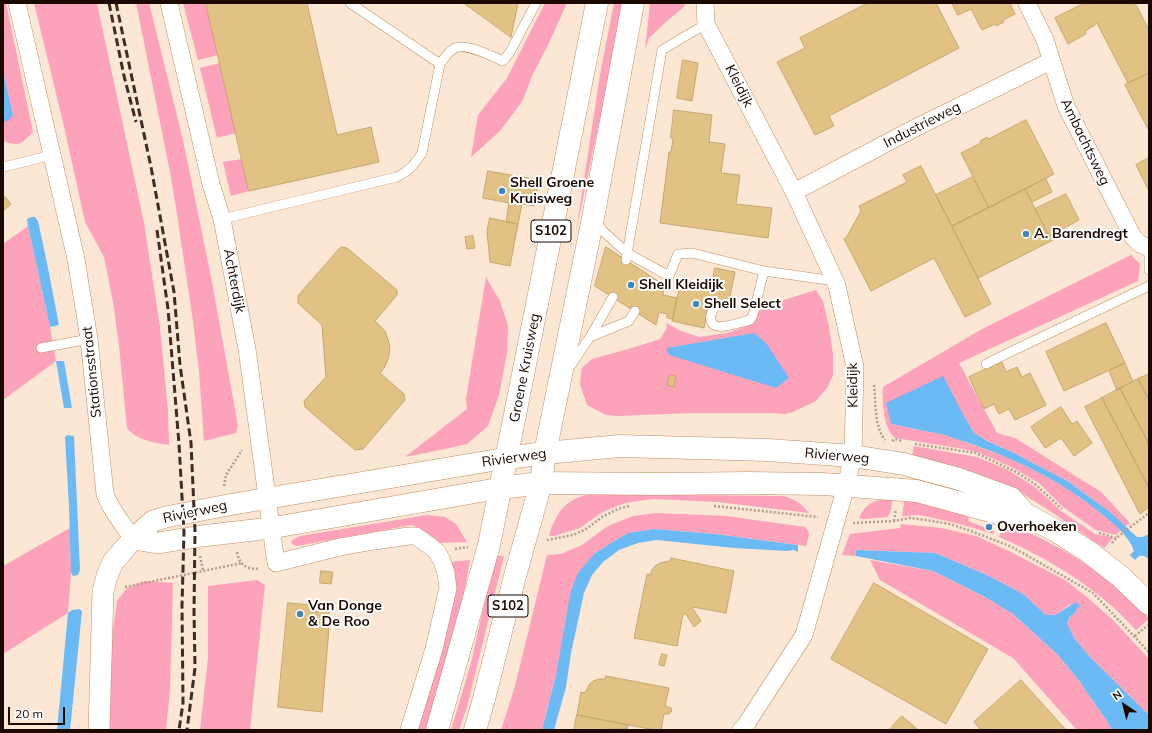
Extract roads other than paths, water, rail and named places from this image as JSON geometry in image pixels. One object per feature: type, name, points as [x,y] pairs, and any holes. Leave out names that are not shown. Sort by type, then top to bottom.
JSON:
[{"type":"main road","name":"Groene Kruisweg","points":[[437,730],[489,545],[597,3]]},
{"type":"main road","name":"S102","points":[[475,730],[541,483],[633,3]]},
{"type":"main road","name":"Rivierweg","points":[[507,458],[620,446],[768,450],[853,456],[904,464],[959,478],[1011,498],[1025,514],[1056,531],[1089,552],[1121,577],[1149,604]]},
{"type":"main road","name":"Rivierweg","points":[[501,488],[541,483],[748,483],[846,486],[917,492],[997,513],[1025,514]]},
{"type":"street","name":"Stationsstraat","points":[[17,3],[76,259],[89,339],[105,494],[114,513],[133,539]]},
{"type":"street","name":"Achterdijk","points":[[169,3],[211,184],[222,219],[247,349],[276,563],[374,540],[416,536],[437,552],[446,573],[448,588],[434,648],[409,730]]},
{"type":"street","name":"Kleidijk","points":[[705,3],[706,24],[794,192],[835,281],[855,367],[853,456],[804,635],[741,730]]},
{"type":"street","name":"Ambachtsweg","points":[[1027,3],[1045,40],[1066,106],[1133,237],[1140,244],[1149,248]]},
{"type":"street","name":"Industrieweg","points":[[794,192],[915,128],[1051,61]]},
{"type":"street","name":"Rivierweg","points":[[133,539],[153,521],[166,517],[266,498],[507,458]]},
{"type":"street","name":"Rivierweg","points":[[133,539],[158,543],[271,528],[501,488]]},
{"type":"street","points":[[99,730],[103,591],[113,562],[133,539]]},
{"type":"lane","points":[[350,3],[440,64]]},
{"type":"lane","points":[[222,219],[397,177],[407,172],[422,153],[440,64],[446,55],[456,48],[466,46],[503,61],[510,52],[536,3]]},
{"type":"lane","points":[[627,256],[662,50],[706,24]]},
{"type":"lane","points":[[3,167],[53,155]]},
{"type":"lane","points":[[593,218],[603,231],[627,256],[653,272],[669,276],[678,254],[692,253],[725,266],[835,281]]},
{"type":"lane","points":[[1149,256],[1149,270]]},
{"type":"lane","points":[[717,303],[711,314],[711,322],[713,324],[717,326],[727,326],[750,320],[753,315],[764,271]]},
{"type":"lane","points":[[986,364],[1149,286]]},
{"type":"lane","points":[[560,380],[590,337],[613,297]]},
{"type":"lane","points":[[590,337],[629,321],[635,311]]},
{"type":"lane","points":[[42,348],[89,339]]},
{"type":"water","points":[[3,72],[13,115],[9,120],[3,122]]},
{"type":"water","points":[[35,217],[38,221],[59,325],[50,327],[28,226],[27,219]]},
{"type":"water","points":[[754,333],[766,343],[789,378],[776,388],[669,355],[667,351],[667,348]]},
{"type":"water","points":[[56,361],[64,361],[72,408],[64,408]]},
{"type":"water","points":[[943,376],[974,433],[1069,482],[1110,512],[1137,537],[1142,537],[1149,534],[1149,559],[1144,556],[1139,556],[1135,560],[1130,555],[1134,551],[1129,540],[1117,527],[1071,491],[1036,471],[981,447],[945,435],[891,424],[886,403]]},
{"type":"water","points":[[67,435],[74,436],[80,570],[78,575],[73,576],[71,573],[65,437]]},
{"type":"water","points":[[654,529],[715,534],[798,545],[798,552],[793,550],[787,551],[734,548],[657,540],[638,543],[619,550],[603,562],[592,575],[584,593],[571,653],[566,687],[554,730],[542,730],[556,675],[571,590],[578,573],[594,554],[628,533]]},
{"type":"water","points":[[856,550],[935,553],[987,575],[1023,594],[1046,615],[1055,615],[1076,602],[1080,606],[1070,617],[1067,623],[1074,638],[1090,657],[1149,715],[1149,730],[1112,730],[1077,678],[1057,654],[1013,614],[985,597],[933,571],[856,556]]},
{"type":"water","points":[[79,609],[82,611],[70,730],[57,730],[68,613],[72,610]]},
{"type":"railway","points":[[109,3],[124,76],[136,122]]},
{"type":"railway","points":[[116,3],[151,167],[174,292],[180,365],[191,443],[195,531],[195,668],[187,730]]},
{"type":"railway","points":[[157,230],[168,309],[179,444],[184,532],[182,606],[183,703],[179,730]]},
{"type":"place","name":"Shell Groene Kruisweg","points":[[502,191]]},
{"type":"place","name":"A. Barendregt","points":[[1026,234]]},
{"type":"place","name":"Shell Kleidijk","points":[[631,285]]},
{"type":"place","name":"Shell Select","points":[[696,304]]},
{"type":"place","name":"Overhoeken","points":[[989,527]]},
{"type":"place","name":"Van Donge & De Roo","points":[[300,614]]}]
